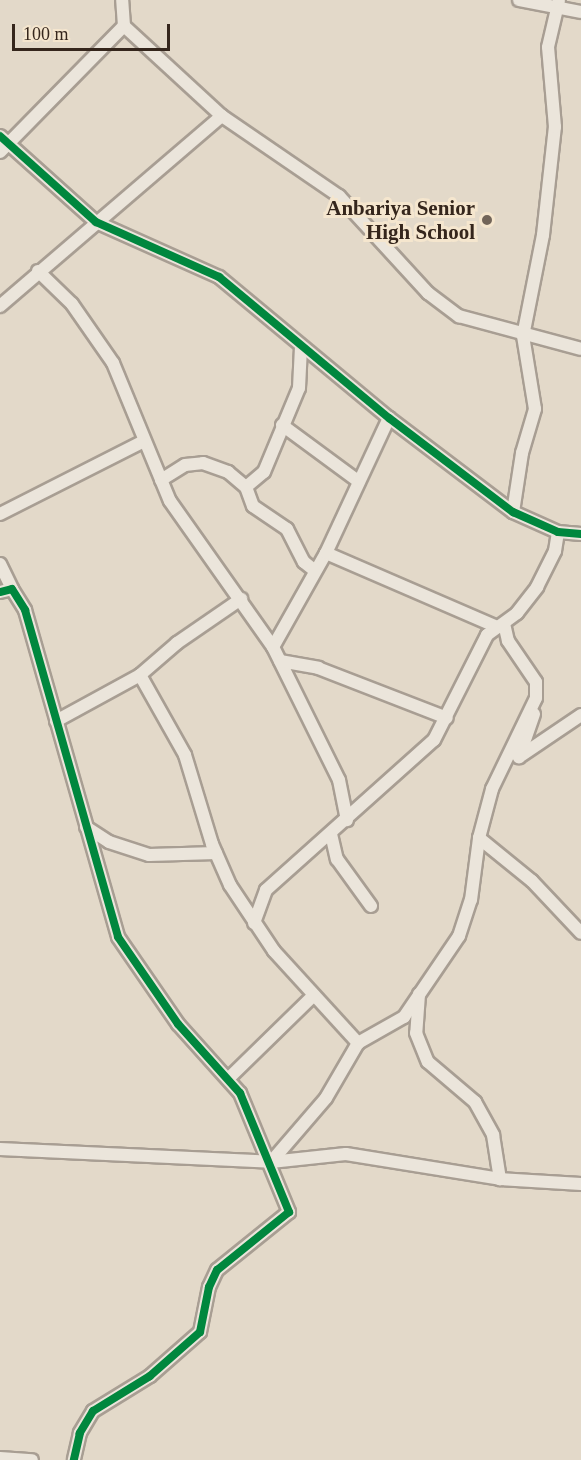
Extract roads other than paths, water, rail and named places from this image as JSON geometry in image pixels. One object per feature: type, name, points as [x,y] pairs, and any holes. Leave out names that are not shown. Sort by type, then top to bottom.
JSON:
[{"type":"street","points":[[122,0],[124,26],[222,116],[339,196],[428,293],[459,316],[524,336],[581,349]]},
{"type":"street","points":[[519,0],[557,4],[581,12]]},
{"type":"street","points":[[513,512],[522,453],[535,409],[524,336],[543,235],[555,128],[548,47],[557,4]]},
{"type":"street","points":[[124,26],[2,144],[96,222],[219,277],[389,418],[513,512],[558,532],[581,534]]},
{"type":"street","points":[[0,306],[38,271],[222,116]]},
{"type":"street","points":[[38,271],[98,337],[113,363],[142,442],[170,501],[273,647],[339,780],[347,820]]},
{"type":"street","points":[[246,487],[264,472],[299,388],[301,347]]},
{"type":"street","points":[[273,647],[314,570],[326,553],[389,418]]},
{"type":"street","points":[[282,425],[358,481]]},
{"type":"street","points":[[0,514],[142,442]]},
{"type":"street","points":[[161,480],[185,465],[203,463],[228,472],[246,487],[253,506],[287,529],[314,570]]},
{"type":"street","points":[[255,923],[266,890],[426,749],[447,718],[499,625],[537,587],[555,551],[558,532]]},
{"type":"street","points":[[326,553],[499,625],[536,682],[532,731],[519,757],[581,715]]},
{"type":"street","points":[[0,564],[6,590]]},
{"type":"street","points":[[0,581],[28,619],[110,917],[130,958],[178,1024],[230,1077],[271,1162],[289,1212],[218,1270],[209,1287],[200,1332],[150,1376],[93,1411],[80,1432],[74,1460]]},
{"type":"street","points":[[56,721],[140,675],[177,643],[241,599]]},
{"type":"street","points":[[280,661],[318,668],[447,718]]},
{"type":"street","points":[[140,675],[185,755],[216,853],[255,923],[314,995],[358,1043]]},
{"type":"street","points":[[271,1162],[326,1098],[358,1043],[404,1017],[420,987],[459,936],[471,900],[479,838],[492,789],[536,698]]},
{"type":"street","points":[[86,827],[109,842],[149,855],[216,853]]},
{"type":"street","points":[[331,834],[337,859],[371,906]]},
{"type":"street","points":[[479,838],[532,881],[581,933]]},
{"type":"street","points":[[420,987],[416,1033],[428,1062],[475,1102],[493,1135],[500,1179]]},
{"type":"street","points":[[230,1077],[314,995]]},
{"type":"street","points":[[0,1149],[271,1162],[346,1154],[500,1179],[581,1184]]},
{"type":"street","points":[[0,1458],[32,1460]]},
{"type":"place","name":"Anbariya Senior High School","points":[[487,220]]}]
